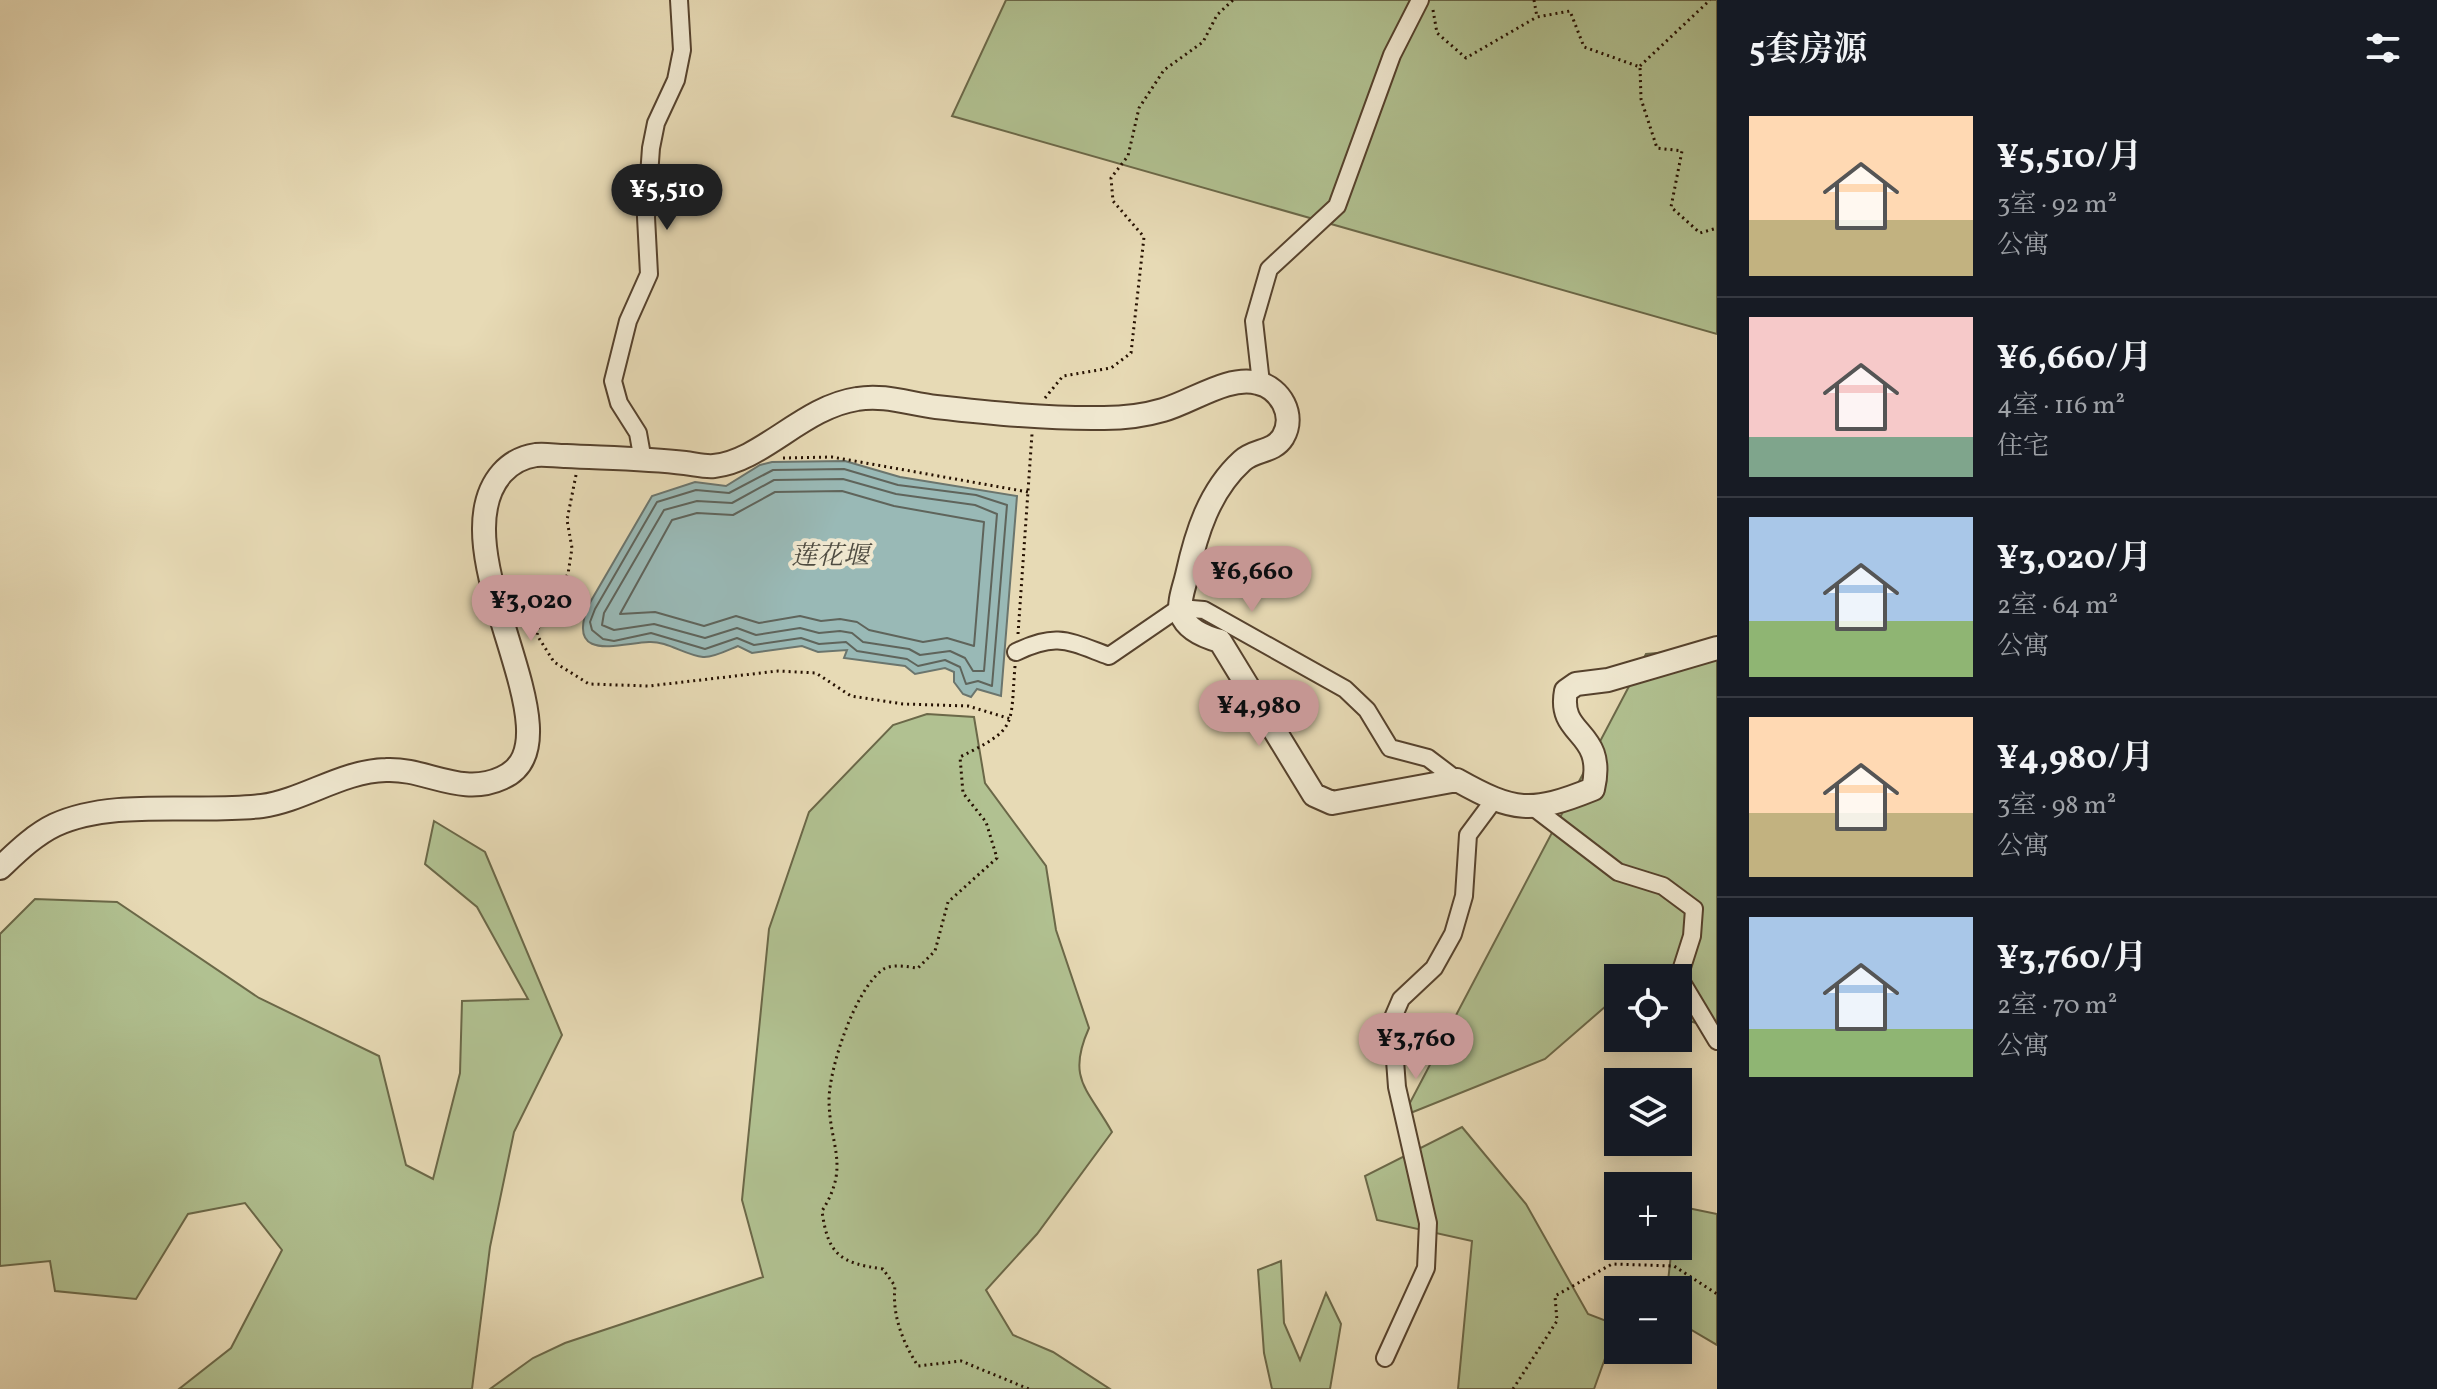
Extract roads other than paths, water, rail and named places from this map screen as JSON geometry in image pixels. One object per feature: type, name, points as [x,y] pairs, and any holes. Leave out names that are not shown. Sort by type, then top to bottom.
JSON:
[{"type":"street","points":[[643,461],[638,433],[619,403],[613,381],[628,321],[649,274],[646,217],[651,148],[656,123],[676,80],[682,50],[679,0]]},
{"type":"street","points":[[1261,383],[1254,321],[1269,269],[1337,206],[1392,55],[1420,0]]},
{"type":"street","points":[[0,868],[24,845],[55,825],[98,812],[264,806],[384,770],[460,785],[482,785],[519,769],[529,748],[530,716],[511,658],[481,527],[486,497],[501,474],[517,460],[540,454],[711,467],[739,460],[814,413],[857,398],[904,399],[930,406],[1107,418],[1161,411],[1232,383],[1261,383],[1280,398],[1288,424],[1282,439],[1272,449],[1251,454],[1240,462],[1216,494],[1195,534],[1179,608],[1185,622],[1203,636],[1220,641],[1314,795],[1332,803],[1457,780]]},
{"type":"street","points":[[1016,652],[1044,639],[1072,642],[1109,656],[1179,608],[1204,610],[1345,689],[1367,710],[1390,748],[1428,758],[1457,780],[1494,800],[1524,809],[1593,789],[1598,766],[1589,741],[1568,721],[1563,705],[1566,691],[1576,684],[1608,680],[1717,648]]},
{"type":"street","points":[[1385,1358],[1426,1268],[1428,1223],[1397,1087],[1392,1020],[1401,999],[1434,968],[1453,934],[1464,896],[1468,835],[1494,800]]},
{"type":"street","points":[[1533,807],[1618,872],[1663,886],[1694,909],[1692,936],[1684,964]]},
{"type":"street","points":[[1692,1000],[1717,1041]]},
{"type":"water","name":"莲花堰","points":[[845,461],[900,477],[1017,496],[1001,696],[977,689],[971,697],[963,694],[954,682],[954,672],[945,668],[915,674],[905,666],[844,658],[847,650],[818,652],[802,646],[752,653],[738,646],[703,657],[656,642],[599,646],[590,643],[584,636],[583,624],[588,606],[652,496],[695,482],[726,486],[760,465],[772,462]]}]
